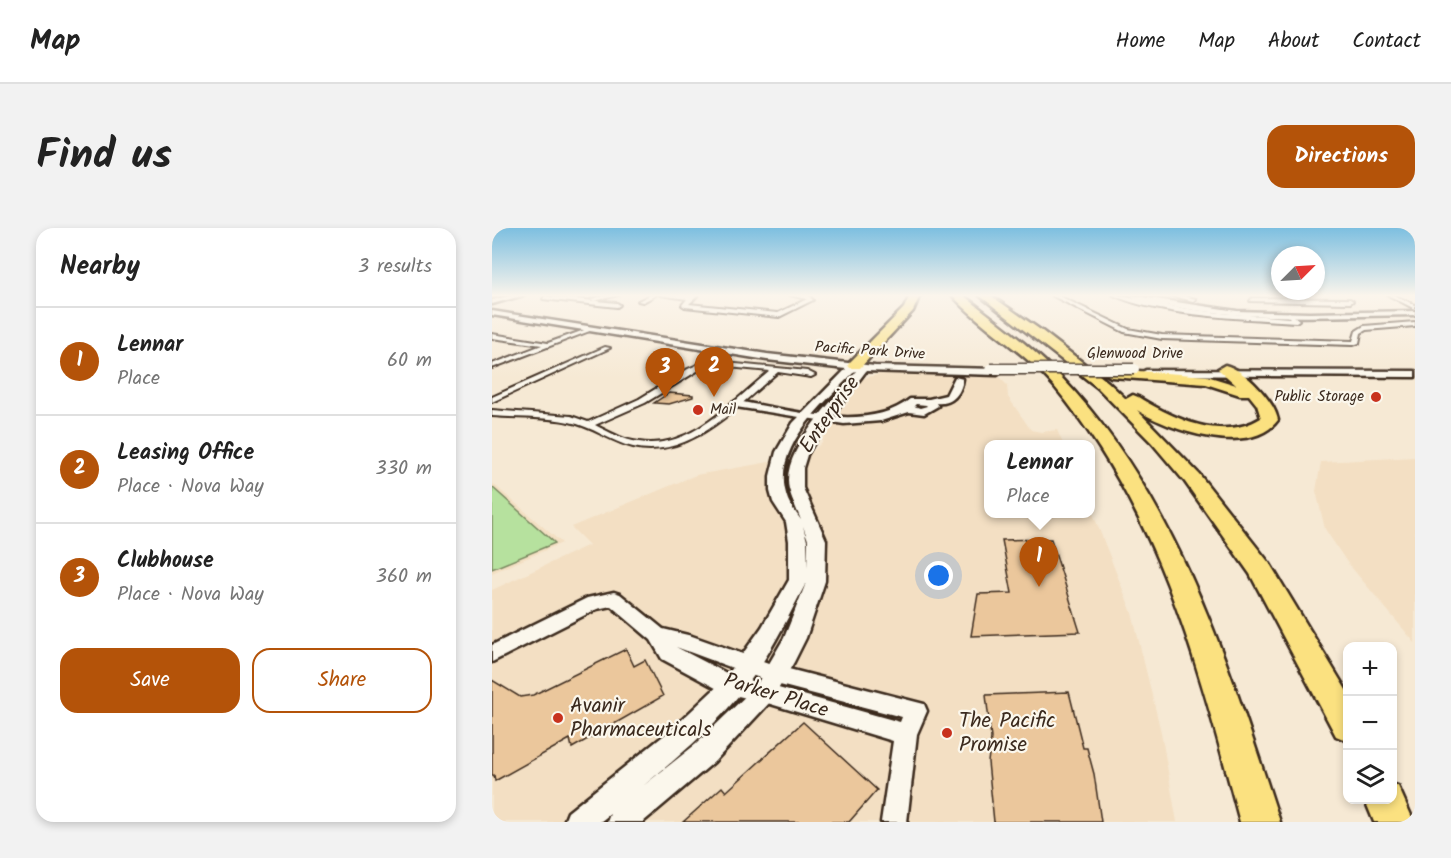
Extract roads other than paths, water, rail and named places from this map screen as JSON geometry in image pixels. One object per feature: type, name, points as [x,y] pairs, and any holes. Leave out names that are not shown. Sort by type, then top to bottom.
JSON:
[{"type":"highway","points":[[855,365],[896,323]]},
{"type":"highway","points":[[994,323],[1058,382],[1103,437],[1147,507],[1187,601],[1233,732],[1260,822]]},
{"type":"highway","points":[[1021,323],[1149,411],[1179,425],[1204,431],[1237,432],[1264,425],[1270,420],[1264,402],[1227,371]]},
{"type":"highway","points":[[1026,325],[1103,385],[1158,439],[1192,478],[1261,570],[1343,718]]},
{"type":"highway","points":[[1111,373],[1139,372],[1222,384],[1245,392],[1268,409]]},
{"type":"highway","points":[[1386,804],[1394,822]]},
{"type":"main road","name":"Pacific Park Drive","points":[[552,323],[767,357],[894,370],[947,372],[994,370]]},
{"type":"main road","name":"Glenwood Drive","points":[[855,365],[1111,373]]},
{"type":"main road","name":"Enterprise","points":[[578,822],[681,738],[732,687],[769,633],[798,580],[798,541],[794,522],[781,502],[777,476],[783,452],[797,426],[816,418],[858,378],[862,372],[855,365],[816,418],[796,468],[796,488],[817,540],[816,581],[795,638],[770,684],[705,753],[621,822]]},
{"type":"main road","points":[[858,378],[878,371],[894,370]]},
{"type":"main road","name":"Glenwood Drive","points":[[994,370],[1415,372]]},
{"type":"main road","points":[[947,372],[958,379],[974,372]]},
{"type":"street","points":[[1109,323],[1126,331],[1162,337],[1353,343],[1357,342],[1358,332],[1365,328],[1415,324]]},
{"type":"street","points":[[492,366],[591,329]]},
{"type":"street","points":[[492,336],[548,344]]},
{"type":"street","points":[[492,400],[607,348]]},
{"type":"street","points":[[588,425],[629,408],[657,392],[666,384],[705,363],[811,375]]},
{"type":"street","points":[[492,413],[571,419],[629,443],[660,445],[692,433],[734,406],[776,370]]},
{"type":"street","points":[[734,406],[789,417],[863,421],[909,408],[908,405],[914,401],[931,403],[950,397],[957,389],[958,379]]},
{"type":"street","name":"Parker Place","points":[[492,654],[593,603],[614,599],[658,635],[669,653],[732,687],[770,684],[916,711],[906,734],[770,684],[747,665],[685,641],[658,635]]},
{"type":"street","points":[[894,822],[906,734]]},
{"type":"place","name":"Leasing Office","points":[[714,397]]},
{"type":"place","name":"Public Storage","points":[[1376,397]]},
{"type":"place","name":"Clubhouse","points":[[665,398]]},
{"type":"place","name":"Mail","points":[[698,410]]},
{"type":"place","name":"Lennar","points":[[1039,587]]},
{"type":"place","name":"Avanir Pharmaceuticals","points":[[558,718]]},
{"type":"place","name":"The Pacific Promise","points":[[947,733]]}]
